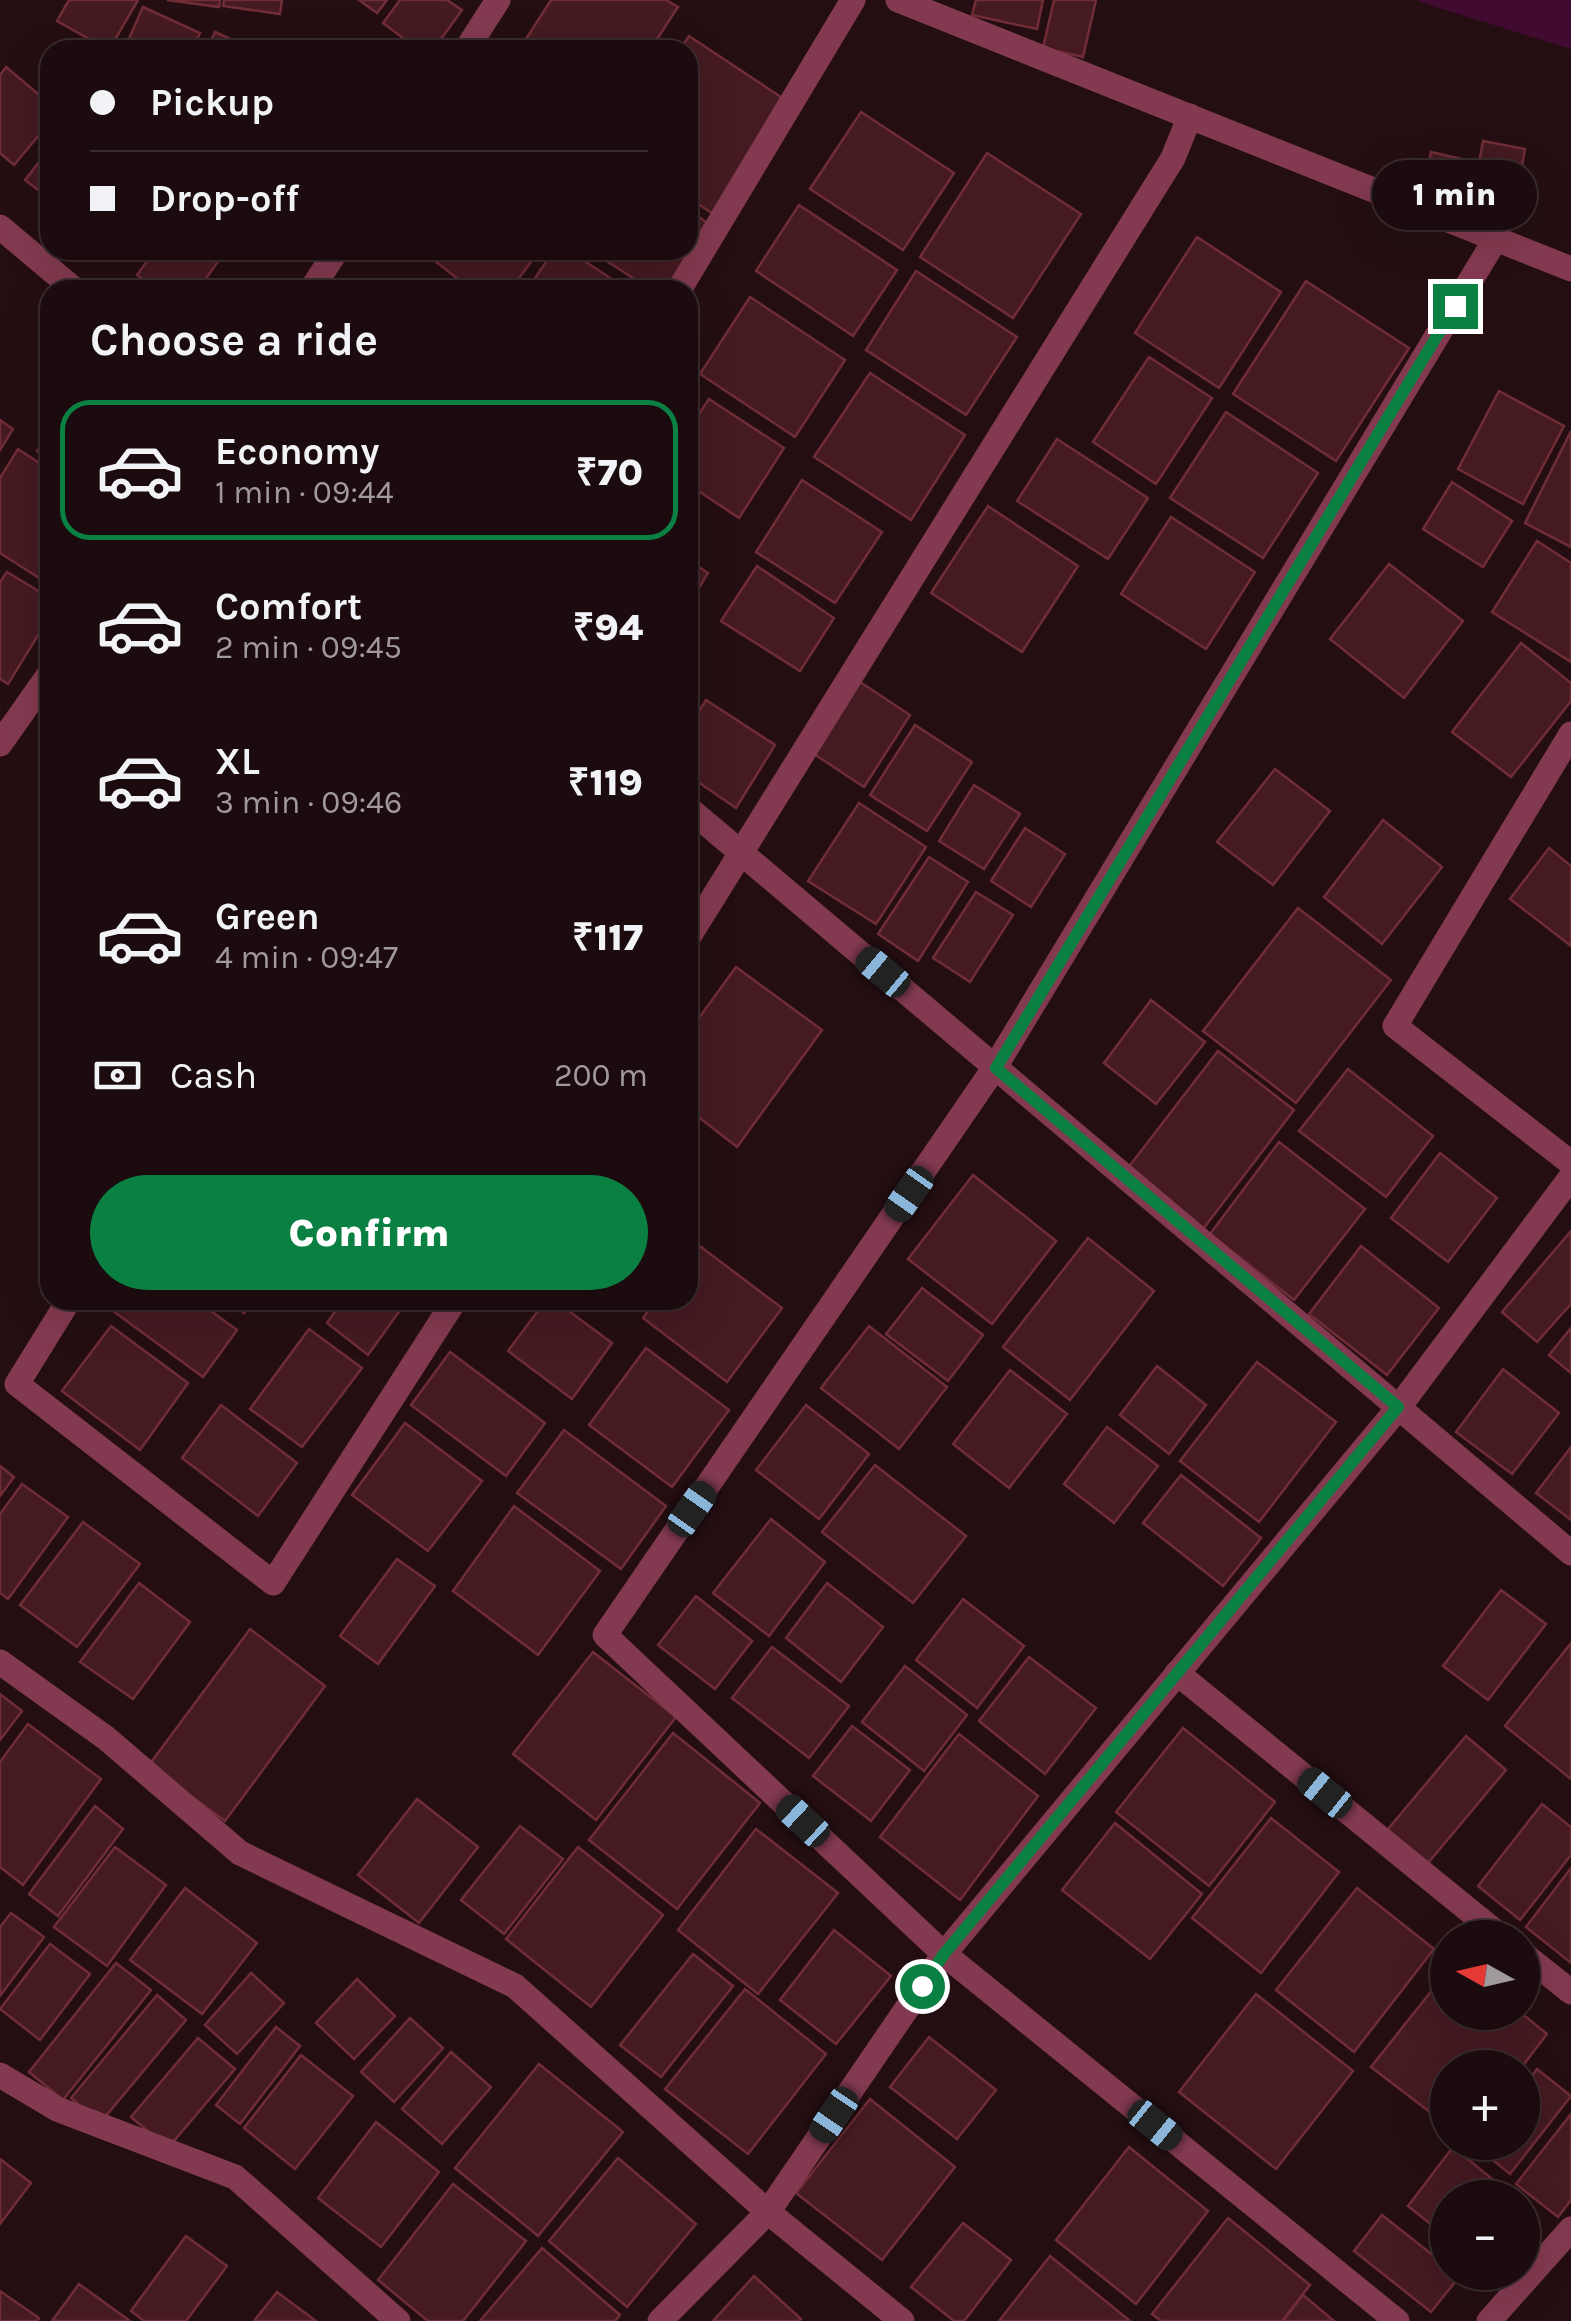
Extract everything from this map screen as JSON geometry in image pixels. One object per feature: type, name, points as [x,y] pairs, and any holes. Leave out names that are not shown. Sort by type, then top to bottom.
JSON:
[{"type":"street","points":[[472,40],[498,0]]},
{"type":"street","points":[[698,260],[853,0]]},
{"type":"street","points":[[898,0],[1571,269]]},
{"type":"street","points":[[698,922],[1173,158],[1190,116]]},
{"type":"street","points":[[0,226],[63,280]]},
{"type":"street","points":[[1398,2321],[944,1954],[605,1635],[996,1068],[1495,240]]},
{"type":"street","points":[[0,744],[40,687]]},
{"type":"street","points":[[1570,739],[1395,1026],[1571,1163]]},
{"type":"street","points":[[698,817],[1571,1553]]},
{"type":"street","points":[[660,2321],[768,2212],[944,1954],[1398,1407],[1571,1177]]},
{"type":"street","points":[[62,1310],[18,1384],[273,1584],[449,1310]]},
{"type":"street","points":[[0,1662],[106,1738],[240,1852],[515,1986],[768,2212],[902,2321]]},
{"type":"street","points":[[1177,1673],[1481,1920]]},
{"type":"street","points":[[1540,1967],[1571,1992]]},
{"type":"street","points":[[0,2075],[58,2109],[234,2177],[398,2321]]},
{"type":"street","points":[[1489,2321],[1571,2228]]},
{"type":"shaded area","points":[[1416,0],[1571,0],[1571,49],[1426,4]]},
{"type":"building","points":[[69,0],[138,0],[115,40],[91,40],[57,21]]},
{"type":"building","points":[[167,0],[220,0],[219,7]]},
{"type":"building","points":[[224,0],[282,0],[280,14],[223,6]]},
{"type":"building","points":[[359,0],[387,0],[377,13]]},
{"type":"building","points":[[400,0],[447,0],[462,10],[440,40],[406,40],[383,23]]},
{"type":"building","points":[[551,0],[666,0],[678,7],[657,40],[525,40]]},
{"type":"building","points":[[976,0],[1043,0],[1037,29],[972,15]]},
{"type":"building","points":[[1054,0],[1096,0],[1083,57],[1043,48]]},
{"type":"building","points":[[143,7],[200,33],[197,40],[128,40]]},
{"type":"building","points":[[215,32],[232,40],[211,40]]},
{"type":"building","points":[[698,42],[787,101],[713,214],[698,204]]},
{"type":"building","points":[[6,67],[40,96],[40,134],[14,165],[0,153],[0,75]]},
{"type":"building","points":[[861,112],[954,173],[903,250],[810,189]]},
{"type":"building","points":[[1483,141],[1525,149],[1512,221],[1470,212]]},
{"type":"building","points":[[1431,152],[1475,162],[1467,203],[1422,194]]},
{"type":"building","points":[[987,153],[1081,214],[1013,318],[920,257]]},
{"type":"building","points":[[40,161],[40,191],[25,180]]},
{"type":"building","points":[[799,205],[897,270],[853,336],[756,271]]},
{"type":"building","points":[[698,216],[708,223],[698,239]]},
{"type":"building","points":[[1197,237],[1281,292],[1219,388],[1135,333]]},
{"type":"building","points":[[148,260],[219,260],[205,280],[144,280],[137,275]]},
{"type":"building","points":[[434,260],[532,260],[518,280],[459,280]]},
{"type":"building","points":[[547,260],[583,260],[613,280],[534,280]]},
{"type":"building","points":[[605,260],[684,260],[671,280],[636,280]]},
{"type":"building","points":[[916,271],[1017,337],[966,415],[866,350]]},
{"type":"building","points":[[1306,281],[1409,348],[1336,461],[1233,394]]},
{"type":"building","points":[[750,297],[845,360],[795,437],[700,374]]},
{"type":"building","points":[[1149,357],[1212,398],[1156,484],[1093,442]]},
{"type":"building","points":[[870,373],[965,435],[911,520],[814,457]]},
{"type":"building","points":[[1499,391],[1564,426],[1523,504],[1458,469]]},
{"type":"building","points":[[709,399],[784,448],[739,518],[698,491],[698,415]]},
{"type":"building","points":[[1226,412],[1318,473],[1263,558],[1170,498]]},
{"type":"building","points":[[0,420],[13,429],[0,450]]},
{"type":"building","points":[[1571,431],[1571,547],[1525,523]]},
{"type":"building","points":[[1057,439],[1148,498],[1108,559],[1017,501]]},
{"type":"building","points":[[18,449],[40,463],[40,579],[0,553],[0,478]]},
{"type":"building","points":[[802,480],[882,532],[835,603],[756,552]]},
{"type":"building","points":[[1452,482],[1512,521],[1483,567],[1423,529]]},
{"type":"building","points":[[988,506],[1078,566],[1022,652],[931,593]]},
{"type":"building","points":[[1171,517],[1255,572],[1206,649],[1121,594]]},
{"type":"building","points":[[1537,541],[1571,563],[1571,662],[1492,612]]},
{"type":"building","points":[[1389,564],[1463,621],[1404,698],[1330,639]]},
{"type":"building","points":[[698,566],[708,573],[698,590]]},
{"type":"building","points":[[757,566],[834,618],[800,671],[721,621]]},
{"type":"building","points":[[7,572],[40,592],[40,632],[8,684],[0,679],[0,582]]},
{"type":"building","points":[[1521,643],[1571,683],[1571,701],[1511,777],[1452,732]]},
{"type":"building","points":[[860,682],[910,715],[864,787],[814,754]]},
{"type":"building","points":[[706,700],[775,745],[736,808],[698,782],[698,713]]},
{"type":"building","points":[[915,725],[972,762],[927,831],[870,795]]},
{"type":"building","points":[[1275,769],[1330,811],[1273,885],[1217,842]]},
{"type":"building","points":[[974,785],[1020,814],[984,869],[939,841]]},
{"type":"building","points":[[859,803],[926,847],[876,924],[808,881]]},
{"type":"building","points":[[1383,820],[1442,867],[1382,944],[1324,897]]},
{"type":"building","points":[[1025,828],[1065,854],[1031,907],[991,881]]},
{"type":"building","points":[[1549,848],[1571,866],[1571,946],[1510,899]]},
{"type":"building","points":[[929,857],[968,882],[918,961],[878,934]]},
{"type":"building","points":[[976,892],[1013,915],[970,982],[933,958]]},
{"type":"building","points":[[1298,908],[1391,980],[1296,1103],[1203,1031]]},
{"type":"building","points":[[736,967],[822,1030],[737,1147],[698,1117],[698,1019]]},
{"type":"building","points":[[1151,1000],[1205,1042],[1156,1104],[1104,1063]]},
{"type":"building","points":[[1218,1051],[1294,1110],[1200,1233],[1124,1173]]},
{"type":"building","points":[[1348,1069],[1433,1136],[1386,1197],[1299,1131]]},
{"type":"building","points":[[1279,1142],[1365,1209],[1294,1300],[1210,1234]]},
{"type":"building","points":[[1440,1153],[1497,1198],[1448,1262],[1391,1218]]},
{"type":"building","points":[[973,1175],[1056,1241],[992,1324],[908,1259]]},
{"type":"building","points":[[1571,1231],[1571,1304],[1537,1342],[1502,1312]]},
{"type":"building","points":[[1088,1238],[1154,1291],[1070,1400],[1003,1347]]},
{"type":"building","points":[[698,1245],[782,1308],[727,1382],[643,1318],[649,1310],[698,1310]]},
{"type":"building","points":[[1361,1246],[1439,1308],[1387,1375],[1309,1314]]},
{"type":"building","points":[[922,1288],[983,1335],[948,1381],[886,1334]]},
{"type":"building","points":[[210,1310],[237,1330],[203,1377],[113,1311]]},
{"type":"building","points":[[336,1310],[400,1310],[368,1355],[327,1323]]},
{"type":"building","points":[[539,1310],[567,1310],[612,1343],[572,1399],[508,1351]]},
{"type":"building","points":[[111,1326],[188,1383],[140,1450],[62,1391]]},
{"type":"building","points":[[869,1326],[947,1387],[899,1449],[821,1388]]},
{"type":"building","points":[[1571,1328],[1571,1373],[1549,1355]]},
{"type":"building","points":[[309,1329],[362,1368],[302,1447],[250,1409]]},
{"type":"building","points":[[646,1348],[729,1410],[672,1487],[589,1425]]},
{"type":"building","points":[[450,1352],[545,1423],[506,1476],[411,1405]]},
{"type":"building","points":[[1257,1362],[1336,1422],[1259,1522],[1180,1461]]},
{"type":"building","points":[[1157,1366],[1206,1405],[1169,1454],[1120,1415]]},
{"type":"building","points":[[1503,1369],[1559,1413],[1512,1474],[1456,1432]]},
{"type":"building","points":[[1010,1370],[1067,1414],[1009,1488],[953,1444]]},
{"type":"building","points":[[221,1405],[297,1463],[258,1516],[182,1458]]},
{"type":"building","points":[[806,1405],[869,1454],[819,1519],[756,1470]]},
{"type":"building","points":[[405,1423],[482,1481],[428,1551],[352,1495]]},
{"type":"building","points":[[1107,1427],[1158,1466],[1114,1523],[1064,1484]]},
{"type":"building","points":[[564,1430],[666,1506],[621,1569],[517,1493]]},
{"type":"building","points":[[1571,1447],[1571,1520],[1536,1493]]},
{"type":"building","points":[[875,1465],[966,1536],[913,1603],[822,1532]]},
{"type":"building","points":[[0,1466],[14,1477],[0,1496]]},
{"type":"building","points":[[1181,1475],[1261,1538],[1223,1586],[1143,1523]]},
{"type":"building","points":[[22,1484],[68,1517],[8,1599],[0,1593],[0,1514]]},
{"type":"building","points":[[514,1506],[600,1571],[538,1655],[453,1591]]},
{"type":"building","points":[[771,1519],[825,1562],[769,1636],[713,1593]]},
{"type":"building","points":[[83,1522],[140,1564],[77,1647],[20,1605]]},
{"type":"building","points":[[397,1559],[435,1586],[378,1664],[340,1636]]},
{"type":"building","points":[[139,1583],[190,1622],[133,1699],[80,1662]]},
{"type":"building","points":[[827,1583],[883,1627],[841,1682],[786,1638]]},
{"type":"building","points":[[1501,1590],[1546,1624],[1488,1700],[1443,1666]]},
{"type":"building","points":[[696,1596],[752,1641],[715,1689],[658,1645]]},
{"type":"building","points":[[963,1599],[1024,1646],[977,1708],[916,1660]]},
{"type":"building","points":[[250,1629],[325,1686],[225,1821],[149,1765]]},
{"type":"building","points":[[1571,1643],[1571,1779],[1505,1726]]},
{"type":"building","points":[[772,1647],[849,1706],[809,1758],[732,1698]]},
{"type":"building","points":[[593,1652],[676,1717],[596,1820],[513,1754]]},
{"type":"building","points":[[1029,1657],[1096,1708],[1045,1774],[979,1721]]},
{"type":"building","points":[[905,1666],[967,1715],[924,1771],[862,1722]]},
{"type":"building","points":[[0,1694],[22,1711],[0,1740]]},
{"type":"building","points":[[28,1724],[101,1779],[23,1885],[0,1867],[0,1762]]},
{"type":"building","points":[[852,1726],[910,1770],[871,1821],[813,1776]]},
{"type":"building","points":[[1183,1728],[1275,1802],[1209,1886],[1116,1812]]},
{"type":"building","points":[[673,1733],[760,1803],[677,1909],[589,1840]]},
{"type":"building","points":[[959,1734],[1038,1796],[960,1900],[880,1837]]},
{"type":"building","points":[[1466,1736],[1506,1770],[1423,1869],[1383,1835]]},
{"type":"building","points":[[417,1799],[478,1847],[419,1923],[358,1875]]},
{"type":"building","points":[[1542,1804],[1571,1827],[1571,1855],[1520,1920],[1478,1886]]},
{"type":"building","points":[[95,1806],[123,1829],[58,1916],[29,1894]]},
{"type":"building","points":[[1271,1818],[1339,1872],[1261,1973],[1192,1918]]},
{"type":"building","points":[[1115,1823],[1202,1894],[1150,1959],[1062,1890]]},
{"type":"building","points":[[520,1826],[563,1859],[504,1934],[461,1900]]},
{"type":"building","points":[[756,1829],[838,1893],[758,1994],[678,1930]]},
{"type":"building","points":[[115,1847],[166,1885],[107,1966],[54,1927]]},
{"type":"building","points":[[578,1847],[663,1915],[591,2007],[506,1939]]},
{"type":"building","points":[[1571,1868],[1571,1963],[1540,1938],[1540,1920],[1531,1920]]},
{"type":"building","points":[[185,1888],[257,1943],[202,2014],[130,1960]]},
{"type":"building","points":[[1357,1888],[1430,1946],[1430,1954],[1354,2052],[1276,1990]]},
{"type":"building","points":[[11,1913],[44,1937],[0,1996],[0,1927]]},
{"type":"building","points":[[834,1930],[891,1976],[836,2044],[780,2000]]},
{"type":"building","points":[[50,1944],[90,1974],[40,2040],[0,2009]]},
{"type":"building","points":[[693,1954],[733,1986],[661,2077],[620,2045]]},
{"type":"building","points":[[116,1963],[151,1990],[63,2100],[29,2072]]},
{"type":"building","points":[[251,1973],[284,2003],[237,2054],[205,2025]]},
{"type":"building","points":[[357,1979],[395,2016],[354,2059],[316,2023]]},
{"type":"building","points":[[745,1989],[826,2054],[748,2154],[665,2089]]},
{"type":"building","points":[[1430,1993],[1430,2030],[1540,2028],[1547,2034],[1535,2050],[1430,2050],[1430,2112],[1371,2067]]},
{"type":"building","points":[[1256,1994],[1353,2071],[1276,2169],[1179,2092]]},
{"type":"building","points":[[157,1995],[186,2020],[100,2123],[71,2098]]},
{"type":"building","points":[[410,2018],[443,2048],[394,2102],[361,2072]]},
{"type":"building","points":[[276,2027],[300,2046],[240,2124],[216,2105]]},
{"type":"building","points":[[929,2037],[996,2090],[957,2139],[890,2087]]},
{"type":"building","points":[[198,2038],[235,2069],[168,2148],[131,2117]]},
{"type":"building","points":[[451,2052],[491,2087],[442,2144],[402,2109]]},
{"type":"building","points":[[301,2055],[353,2096],[295,2169],[244,2128]]},
{"type":"building","points":[[539,2064],[623,2132],[538,2236],[455,2168]]},
{"type":"building","points":[[1540,2071],[1571,2096],[1540,2136]]},
{"type":"building","points":[[870,2099],[955,2167],[882,2260],[796,2193]]},
{"type":"building","points":[[1571,2114],[1571,2200],[1558,2217],[1540,2203],[1540,2180],[1519,2180],[1535,2160],[1540,2160],[1540,2153]]},
{"type":"building","points":[[376,2122],[439,2172],[381,2247],[318,2198]]},
{"type":"building","points":[[1129,2147],[1208,2211],[1136,2304],[1056,2240]]},
{"type":"building","points":[[618,2158],[696,2224],[627,2307],[549,2241]]},
{"type":"building","points":[[0,2159],[31,2183],[0,2224]]},
{"type":"building","points":[[1443,2160],[1469,2160],[1493,2180],[1430,2180],[1430,2224],[1408,2206]]},
{"type":"building","points":[[1493,2160],[1521,2160],[1510,2174]]},
{"type":"building","points":[[453,2184],[526,2241],[463,2321],[428,2321],[378,2280]]},
{"type":"building","points":[[1382,2215],[1430,2253],[1430,2290],[1449,2290],[1431,2312],[1354,2251]]},
{"type":"building","points":[[1228,2218],[1310,2285],[1282,2321],[1161,2321],[1152,2314]]},
{"type":"building","points":[[963,2223],[1011,2260],[964,2321],[954,2321],[911,2287]]},
{"type":"building","points":[[186,2236],[227,2266],[186,2321],[144,2321],[131,2311]]},
{"type":"building","points":[[542,2248],[620,2315],[615,2321],[480,2321]]},
{"type":"building","points":[[1050,2256],[1130,2321],[999,2321]]},
{"type":"building","points":[[754,2276],[801,2319],[713,2321]]},
{"type":"building","points":[[79,2284],[130,2321],[52,2321]]},
{"type":"building","points":[[0,2291],[39,2318],[37,2321],[0,2321]]},
{"type":"building","points":[[277,2292],[316,2321],[254,2321]]},
{"type":"building","points":[[1303,2295],[1334,2321],[1283,2321]]},
{"type":"route","points":[[922,1986],[944,1954],[1398,1407],[996,1068],[1455,306]]}]
